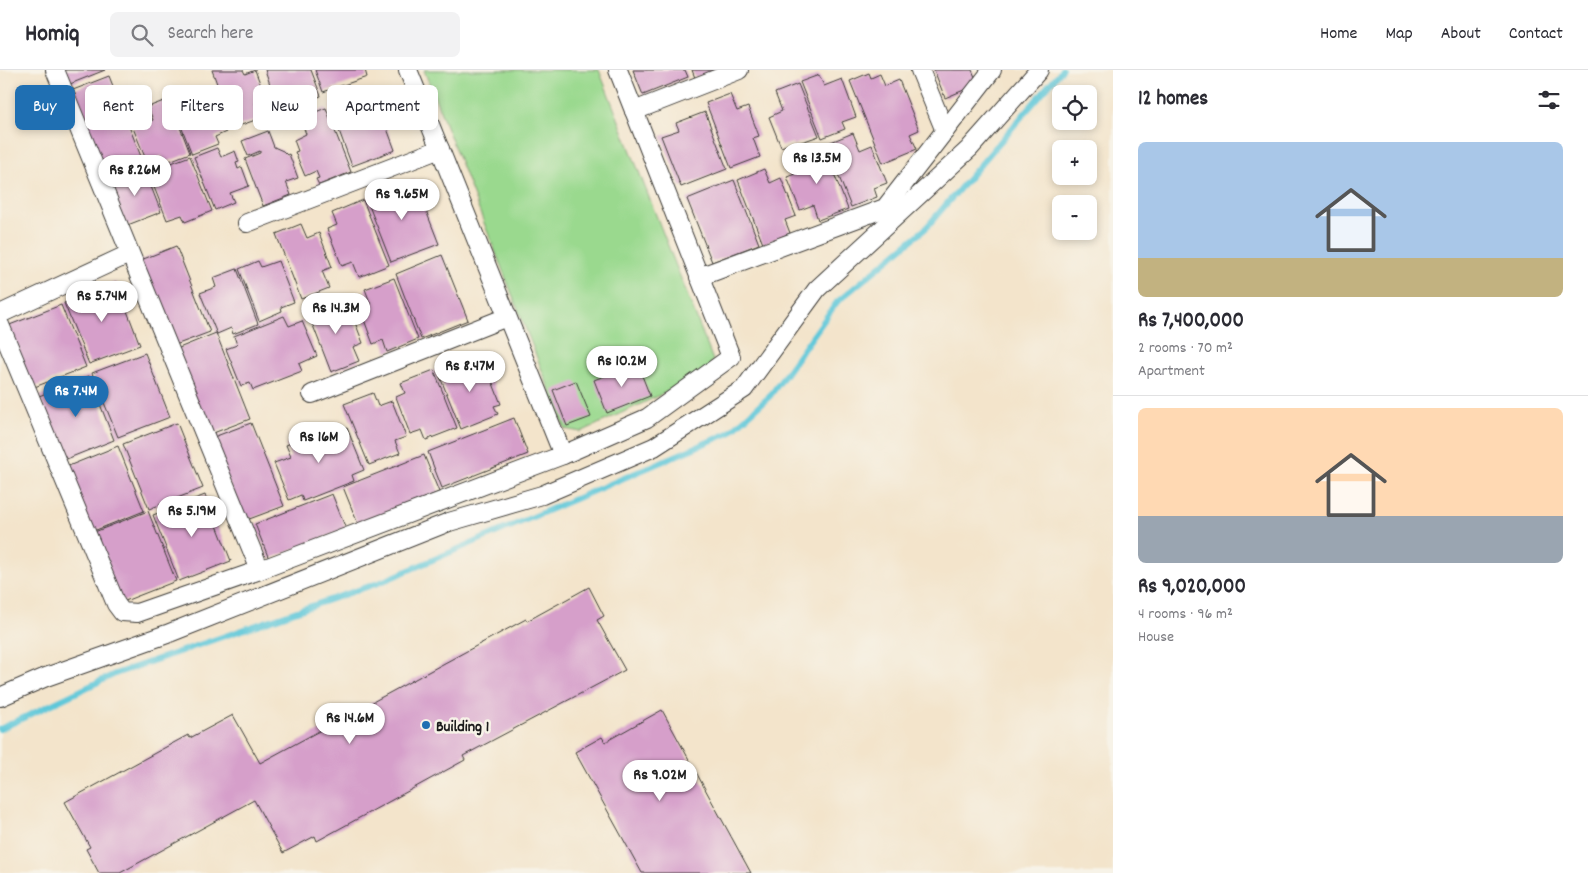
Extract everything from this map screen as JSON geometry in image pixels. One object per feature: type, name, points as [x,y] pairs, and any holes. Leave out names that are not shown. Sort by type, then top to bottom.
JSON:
[{"type":"street","points":[[54,70],[260,570]]},
{"type":"street","points":[[408,70],[563,455]]},
{"type":"street","points":[[0,325],[116,604],[122,612],[137,613],[260,570],[563,455],[647,418],[731,357],[618,70]]},
{"type":"street","points":[[634,111],[739,70]]},
{"type":"street","points":[[920,70],[945,131]]},
{"type":"street","points":[[699,277],[885,208],[992,70]]},
{"type":"street","points":[[0,696],[46,677],[176,631],[449,522],[542,495],[654,447],[744,389],[818,289],[969,149],[1039,70]]},
{"type":"street","points":[[247,222],[440,149]]},
{"type":"street","points":[[0,314],[129,254]]},
{"type":"street","points":[[312,394],[506,317]]},
{"type":"green space","points":[[424,70],[599,70],[713,360],[707,373],[581,432],[565,429],[438,106],[438,85],[430,85]]},
{"type":"building","points":[[64,70],[105,70],[70,84]]},
{"type":"building","points":[[212,70],[243,70],[245,74],[255,70],[261,85],[253,85],[253,121],[243,124],[243,85],[217,85]]},
{"type":"building","points":[[265,70],[311,70],[317,85],[270,85]]},
{"type":"building","points":[[315,70],[365,70],[367,77],[344,85],[327,85],[327,91],[323,92]]},
{"type":"building","points":[[633,70],[685,70],[688,77],[643,95]]},
{"type":"building","points":[[692,70],[716,70],[695,78]]},
{"type":"building","points":[[934,70],[972,70],[978,84],[945,98]]},
{"type":"building","points":[[869,73],[871,78],[880,74],[885,86],[899,80],[919,130],[910,134],[917,149],[883,163],[850,81]]},
{"type":"building","points":[[819,75],[824,86],[842,79],[856,117],[842,122],[845,129],[822,138],[800,82]]},
{"type":"building","points":[[109,76],[113,85],[86,85]]},
{"type":"building","points":[[798,84],[819,136],[781,147],[769,117],[782,111],[775,93]]},
{"type":"building","points":[[85,85],[85,122],[75,95],[75,89]]},
{"type":"building","points":[[317,86],[321,96],[317,98]]},
{"type":"building","points":[[730,94],[737,111],[748,107],[759,136],[753,138],[760,157],[731,168],[706,103]]},
{"type":"building","points":[[162,102],[162,130],[181,130],[190,153],[164,163],[162,156],[147,162],[134,130],[152,130],[152,105]]},
{"type":"building","points":[[326,108],[327,130],[335,130],[351,172],[319,185],[316,179],[319,178],[316,171],[305,176],[295,152],[298,151],[294,140],[306,134],[304,130],[317,130],[317,111]]},
{"type":"building","points":[[705,112],[727,169],[681,187],[661,136],[679,130],[676,123]]},
{"type":"building","points":[[88,130],[130,130],[142,159],[105,174]]},
{"type":"building","points":[[183,130],[225,130],[226,132],[215,137],[218,144],[192,154]]},
{"type":"building","points":[[339,130],[388,130],[395,150],[352,166]]},
{"type":"building","points":[[268,131],[274,147],[287,155],[289,154],[298,178],[286,182],[291,195],[263,206],[245,159],[260,153],[260,151],[248,156],[242,141]]},
{"type":"building","points":[[853,133],[860,150],[872,145],[887,183],[874,188],[877,197],[851,207],[826,144]]},
{"type":"building","points":[[823,146],[848,209],[818,220],[813,205],[800,210],[787,177],[800,172],[794,157]]},
{"type":"building","points":[[217,148],[221,157],[235,151],[239,162],[236,163],[238,169],[242,167],[249,186],[230,193],[234,202],[215,210],[194,157]]},
{"type":"building","points":[[190,156],[212,211],[185,222],[182,215],[167,220],[152,182],[170,175],[166,165]]},
{"type":"building","points":[[143,166],[161,212],[125,226],[110,189],[125,183],[122,174]]},
{"type":"building","points":[[764,169],[770,183],[781,178],[796,216],[785,220],[790,233],[763,244],[738,180]]},
{"type":"building","points":[[414,180],[439,244],[391,262],[366,198]]},
{"type":"building","points":[[734,180],[759,244],[712,262],[687,199]]},
{"type":"building","points":[[363,200],[389,265],[359,277],[353,262],[342,266],[327,229],[337,225],[332,213]]},
{"type":"building","points":[[301,224],[307,238],[319,233],[332,267],[322,271],[329,288],[301,299],[276,234]]},
{"type":"building","points":[[176,246],[210,332],[170,347],[136,262]]},
{"type":"building","points":[[442,255],[468,320],[421,339],[396,274]]},
{"type":"building","points":[[258,261],[261,267],[278,261],[294,302],[281,307],[282,311],[259,321],[239,269]]},
{"type":"building","points":[[237,269],[258,324],[233,334],[231,328],[217,334],[200,293],[216,287],[213,278]]},
{"type":"building","points":[[394,278],[418,339],[387,352],[383,340],[373,344],[360,309],[371,305],[365,289]]},
{"type":"building","points":[[116,282],[140,345],[89,364],[64,303]]},
{"type":"building","points":[[333,300],[339,316],[351,312],[363,343],[353,347],[359,361],[331,372],[307,310]]},
{"type":"building","points":[[61,305],[86,367],[32,388],[7,326]]},
{"type":"building","points":[[284,316],[289,326],[302,321],[317,356],[299,364],[302,371],[253,390],[250,383],[241,386],[226,349],[237,345],[234,336]]},
{"type":"building","points":[[216,333],[250,419],[208,435],[174,350]]},
{"type":"building","points":[[145,353],[170,417],[118,437],[92,373]]},
{"type":"building","points":[[463,362],[466,370],[485,363],[501,404],[494,406],[498,414],[461,429],[438,372]]},
{"type":"building","points":[[637,363],[650,396],[607,413],[594,380]]},
{"type":"building","points":[[434,370],[457,428],[426,440],[422,430],[410,434],[396,397],[405,393],[401,383]]},
{"type":"building","points":[[89,376],[114,440],[64,460],[39,396]]},
{"type":"building","points":[[576,381],[591,417],[567,426],[553,390]]},
{"type":"building","points":[[373,393],[378,406],[392,401],[406,437],[395,441],[400,453],[369,465],[344,404]]},
{"type":"building","points":[[514,418],[528,454],[442,488],[428,452]]},
{"type":"building","points":[[177,423],[203,488],[149,509],[123,444]]},
{"type":"building","points":[[251,423],[284,506],[244,521],[211,438]]},
{"type":"building","points":[[347,428],[364,470],[352,475],[354,481],[303,501],[301,495],[289,500],[274,463],[291,457],[286,445],[327,429],[329,435]]},
{"type":"building","points":[[118,446],[144,511],[91,532],[66,467]]},
{"type":"building","points":[[424,455],[439,492],[358,524],[343,487]]},
{"type":"building","points":[[332,494],[346,529],[269,559],[255,524]]},
{"type":"building","points":[[205,495],[231,561],[179,581],[153,515]]},
{"type":"building","points":[[148,511],[176,581],[120,603],[92,533]]},
{"type":"building","name":"Building 1","points":[[589,587],[604,616],[597,620],[625,670],[463,756],[465,760],[317,841],[315,836],[283,853],[254,800],[120,873],[99,873],[86,849],[90,847],[65,802],[188,735],[190,738],[233,715],[260,763],[526,619],[527,621]]},
{"type":"building","points":[[662,710],[751,873],[642,873],[575,752],[602,737],[605,742]]},
{"type":"waterway","points":[[0,729],[115,674],[381,582],[729,433],[770,396],[837,302],[925,229],[1062,70]]},
{"type":"place","name":"Building 1","points":[[426,725]]}]
